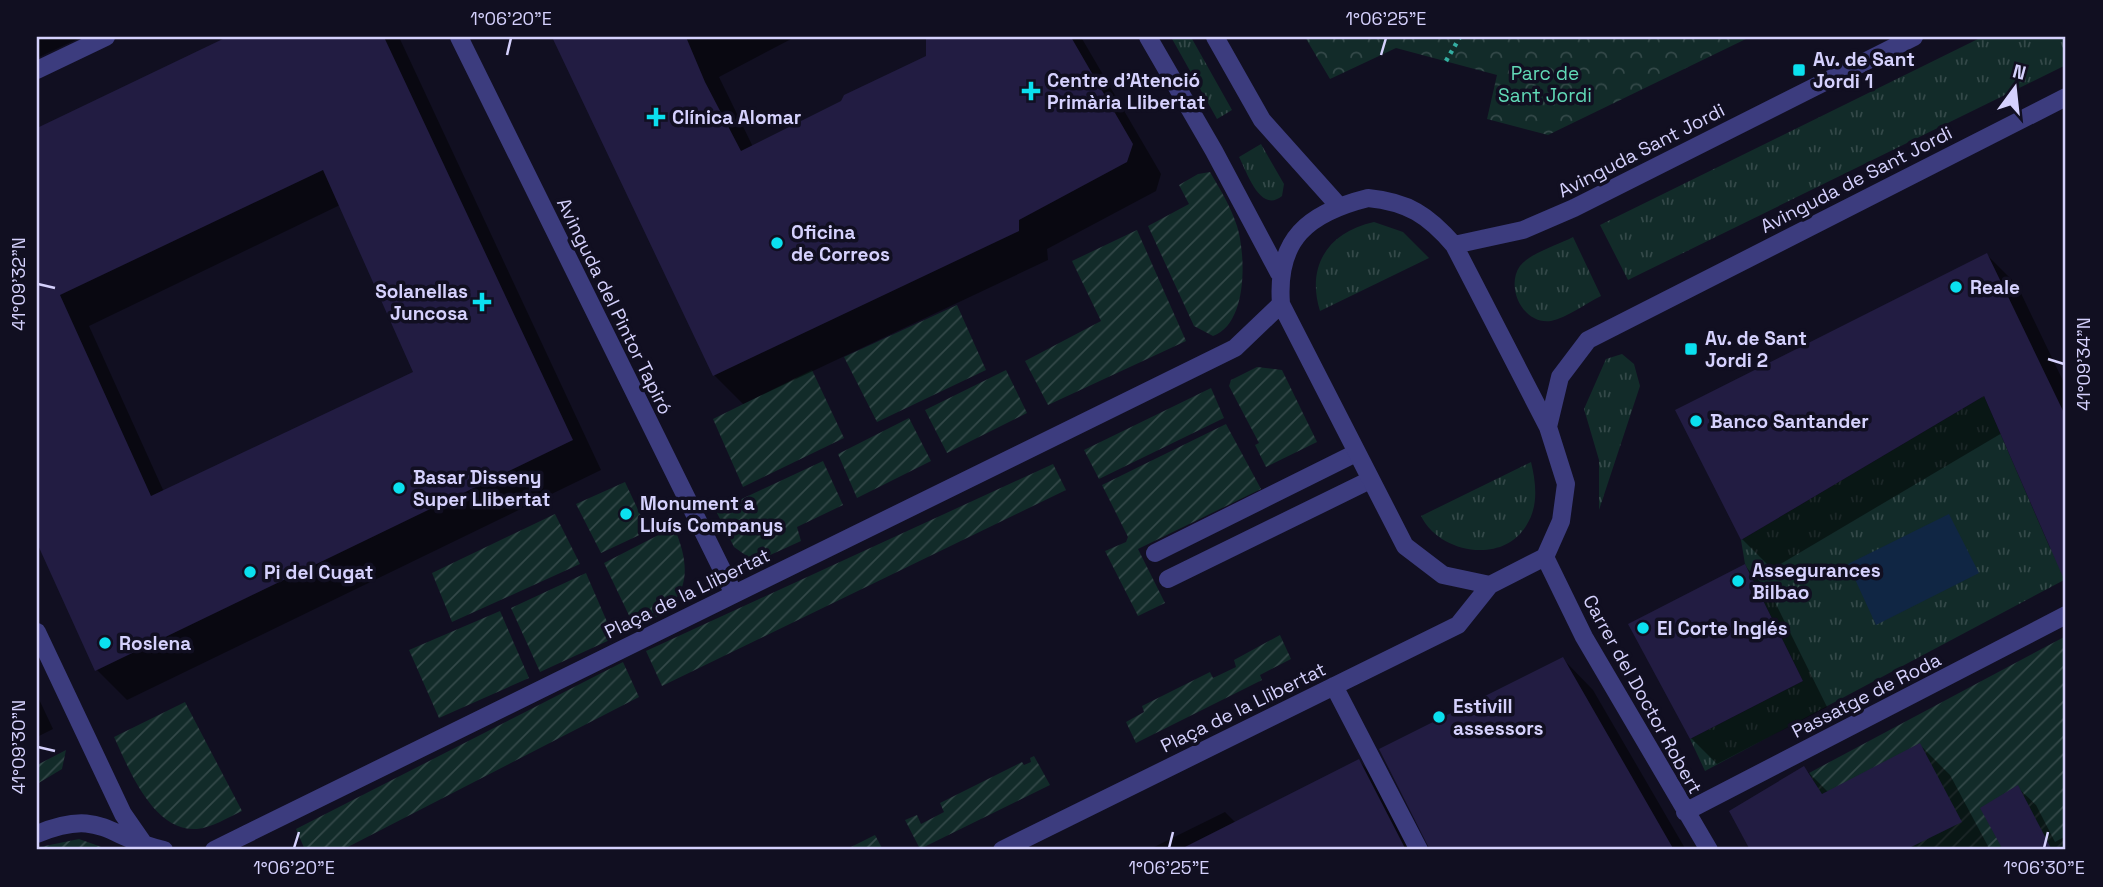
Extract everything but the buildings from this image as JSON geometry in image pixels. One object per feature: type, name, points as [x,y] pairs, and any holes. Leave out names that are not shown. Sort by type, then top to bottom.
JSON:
[{"type":"street","points":[[37,70],[106,37]]},
{"type":"street","name":"Avinguda del Pintor Tapiró","points":[[459,37],[734,594]]},
{"type":"street","points":[[1148,37],[1214,151],[1279,273]]},
{"type":"street","points":[[1214,37],[1262,120],[1338,205]]},
{"type":"street","name":"Avinguda Sant Jordi","points":[[1454,245],[1523,230],[1574,208],[1914,37]]},
{"type":"street","name":"Avinguda de Sant Jordi","points":[[1548,427],[1560,377],[1588,340],[2066,97]]},
{"type":"street","points":[[1368,198],[1396,201],[1434,222],[1454,245],[1548,427],[1566,484],[1561,521],[1545,557],[1490,585],[1443,575],[1405,546],[1280,304],[1279,273],[1289,246],[1309,224],[1338,205],[1368,198]]},
{"type":"street","name":"Plaça de la Llibertat","points":[[214,850],[1235,348],[1280,304]]},
{"type":"street","points":[[1155,553],[1356,453]]},
{"type":"street","points":[[1168,579],[1370,480]]},
{"type":"street","name":"Carrer del Doctor Robert","points":[[1545,557],[1584,637],[1709,850]]},
{"type":"street","name":"Plaça de la Llibertat","points":[[1002,850],[1458,625],[1490,585]]},
{"type":"street","name":"Passatge de Roda","points":[[1685,811],[2066,615]]},
{"type":"street","points":[[37,632],[123,814],[146,847]]},
{"type":"street","points":[[1334,686],[1419,850]]},
{"type":"street","points":[[37,834],[63,824],[80,822],[108,828],[146,847],[164,850]]},
{"type":"path","points":[[1446,61],[1460,37]]},
{"type":"green space","points":[[1171,37],[1191,37],[1232,110],[1217,119]]},
{"type":"green space","name":"Parc de Sant Jordi","points":[[1305,37],[1748,38],[1548,135],[1487,119],[1497,75],[1396,48],[1330,79]]},
{"type":"green space","points":[[1982,37],[2066,37],[2066,65],[1628,280],[1600,225]]},
{"type":"green space","points":[[1261,144],[1284,184],[1282,196],[1274,200],[1267,200],[1255,189],[1239,157]]},
{"type":"green space","points":[[1210,172],[1237,226],[1243,270],[1242,287],[1233,318],[1224,329],[1213,336],[1194,326],[1148,226],[1189,204],[1179,185],[1198,174]]},
{"type":"green space","points":[[1374,222],[1403,232],[1429,258],[1320,311],[1316,280],[1324,253],[1344,234]]},
{"type":"green space","points":[[1137,230],[1186,341],[1048,405],[1025,361],[1101,321],[1072,261]]},
{"type":"green space","points":[[1573,237],[1601,296],[1570,314],[1551,321],[1532,317],[1519,303],[1516,294],[1516,275],[1520,266],[1537,253]]},
{"type":"green space","points":[[957,305],[986,370],[877,422],[844,357]]},
{"type":"green space","points":[[1622,354],[1634,364],[1640,386],[1599,510],[1599,460],[1584,409],[1606,359]]},
{"type":"green space","points":[[1257,367],[1282,370],[1317,442],[1266,467],[1255,445],[1259,443],[1229,386],[1231,380]]},
{"type":"green space","points":[[812,370],[844,438],[743,487],[713,419]]},
{"type":"green space","points":[[1006,370],[1027,413],[947,453],[925,410]]},
{"type":"green space","points":[[1211,388],[1224,418],[1099,479],[1084,450]]},
{"type":"green space","points":[[1984,396],[2050,548],[2066,541],[2066,579],[1705,771],[1690,739],[1803,681],[1745,564],[1741,540]]},
{"type":"green space","points":[[909,418],[931,461],[857,498],[838,454]]},
{"type":"green space","points":[[1226,424],[1261,489],[1138,549],[1165,603],[1138,616],[1105,551],[1126,542],[1128,537],[1102,485]]},
{"type":"green space","points":[[823,461],[843,505],[797,527],[801,541],[768,556],[751,559],[734,547],[716,511]]},
{"type":"green space","points":[[1531,462],[1535,486],[1533,511],[1526,526],[1515,538],[1502,546],[1487,550],[1456,546],[1430,529],[1421,516]]},
{"type":"green space","points":[[1053,464],[1066,490],[662,686],[646,651]]},
{"type":"green space","points":[[625,482],[648,531],[601,553],[576,504]]},
{"type":"green space","points":[[555,514],[580,564],[452,622],[432,573]]},
{"type":"green space","points":[[674,527],[684,561],[685,576],[681,589],[665,611],[635,628],[604,563]]},
{"type":"green space","points":[[586,573],[614,638],[540,672],[511,608]]},
{"type":"green space","points":[[500,611],[529,678],[439,718],[409,650]]},
{"type":"green space","points":[[1280,635],[1291,659],[1260,675],[1262,680],[1136,743],[1126,722],[1144,712],[1142,706],[1210,672],[1213,678],[1236,667],[1234,660]]},
{"type":"green space","points":[[2066,636],[2066,850],[1853,850],[1809,773]]},
{"type":"green space","points":[[623,662],[639,697],[342,850],[305,850],[296,829]]},
{"type":"green space","points":[[185,702],[242,811],[197,829],[181,827],[155,810],[135,781],[114,737]]},
{"type":"green space","points":[[66,750],[62,769],[37,784],[37,765]]},
{"type":"green space","points":[[1034,756],[1050,785],[920,849],[905,820],[917,815],[921,824],[944,812],[940,803],[1022,762],[1024,765],[1031,762],[1030,758]]},
{"type":"green space","points":[[875,835],[883,850],[845,850]]},
{"type":"green space","points":[[79,839],[110,850],[42,850],[40,847]]},
{"type":"water","points":[[1949,514],[1979,573],[1876,625],[1848,564]]},
{"type":"place","name":"Av. de Sant Jordi 1","points":[[1799,70]]},
{"type":"place","name":"Centre d'Atenció Primària Llibertat","points":[[1031,91]]},
{"type":"place","name":"Clínica Alomar","points":[[656,117]]},
{"type":"place","name":"Oficina de Correos","points":[[777,243]]},
{"type":"place","name":"Reale","points":[[1956,287]]},
{"type":"place","name":"Solanellas Juncosa","points":[[482,302]]},
{"type":"place","name":"Av. de Sant Jordi 2","points":[[1691,349]]},
{"type":"place","name":"Banco Santander","points":[[1696,421]]},
{"type":"place","name":"Basar Disseny Super Llibertat","points":[[399,488]]},
{"type":"place","name":"Monument a Lluís Companys","points":[[626,514]]},
{"type":"place","name":"Pi del Cugat","points":[[250,572]]},
{"type":"place","name":"Assegurances Bilbao","points":[[1738,581]]},
{"type":"place","name":"El Corte Inglés","points":[[1643,628]]},
{"type":"place","name":"Roslena","points":[[105,643]]},
{"type":"place","name":"Estivill assessors","points":[[1439,717]]}]
